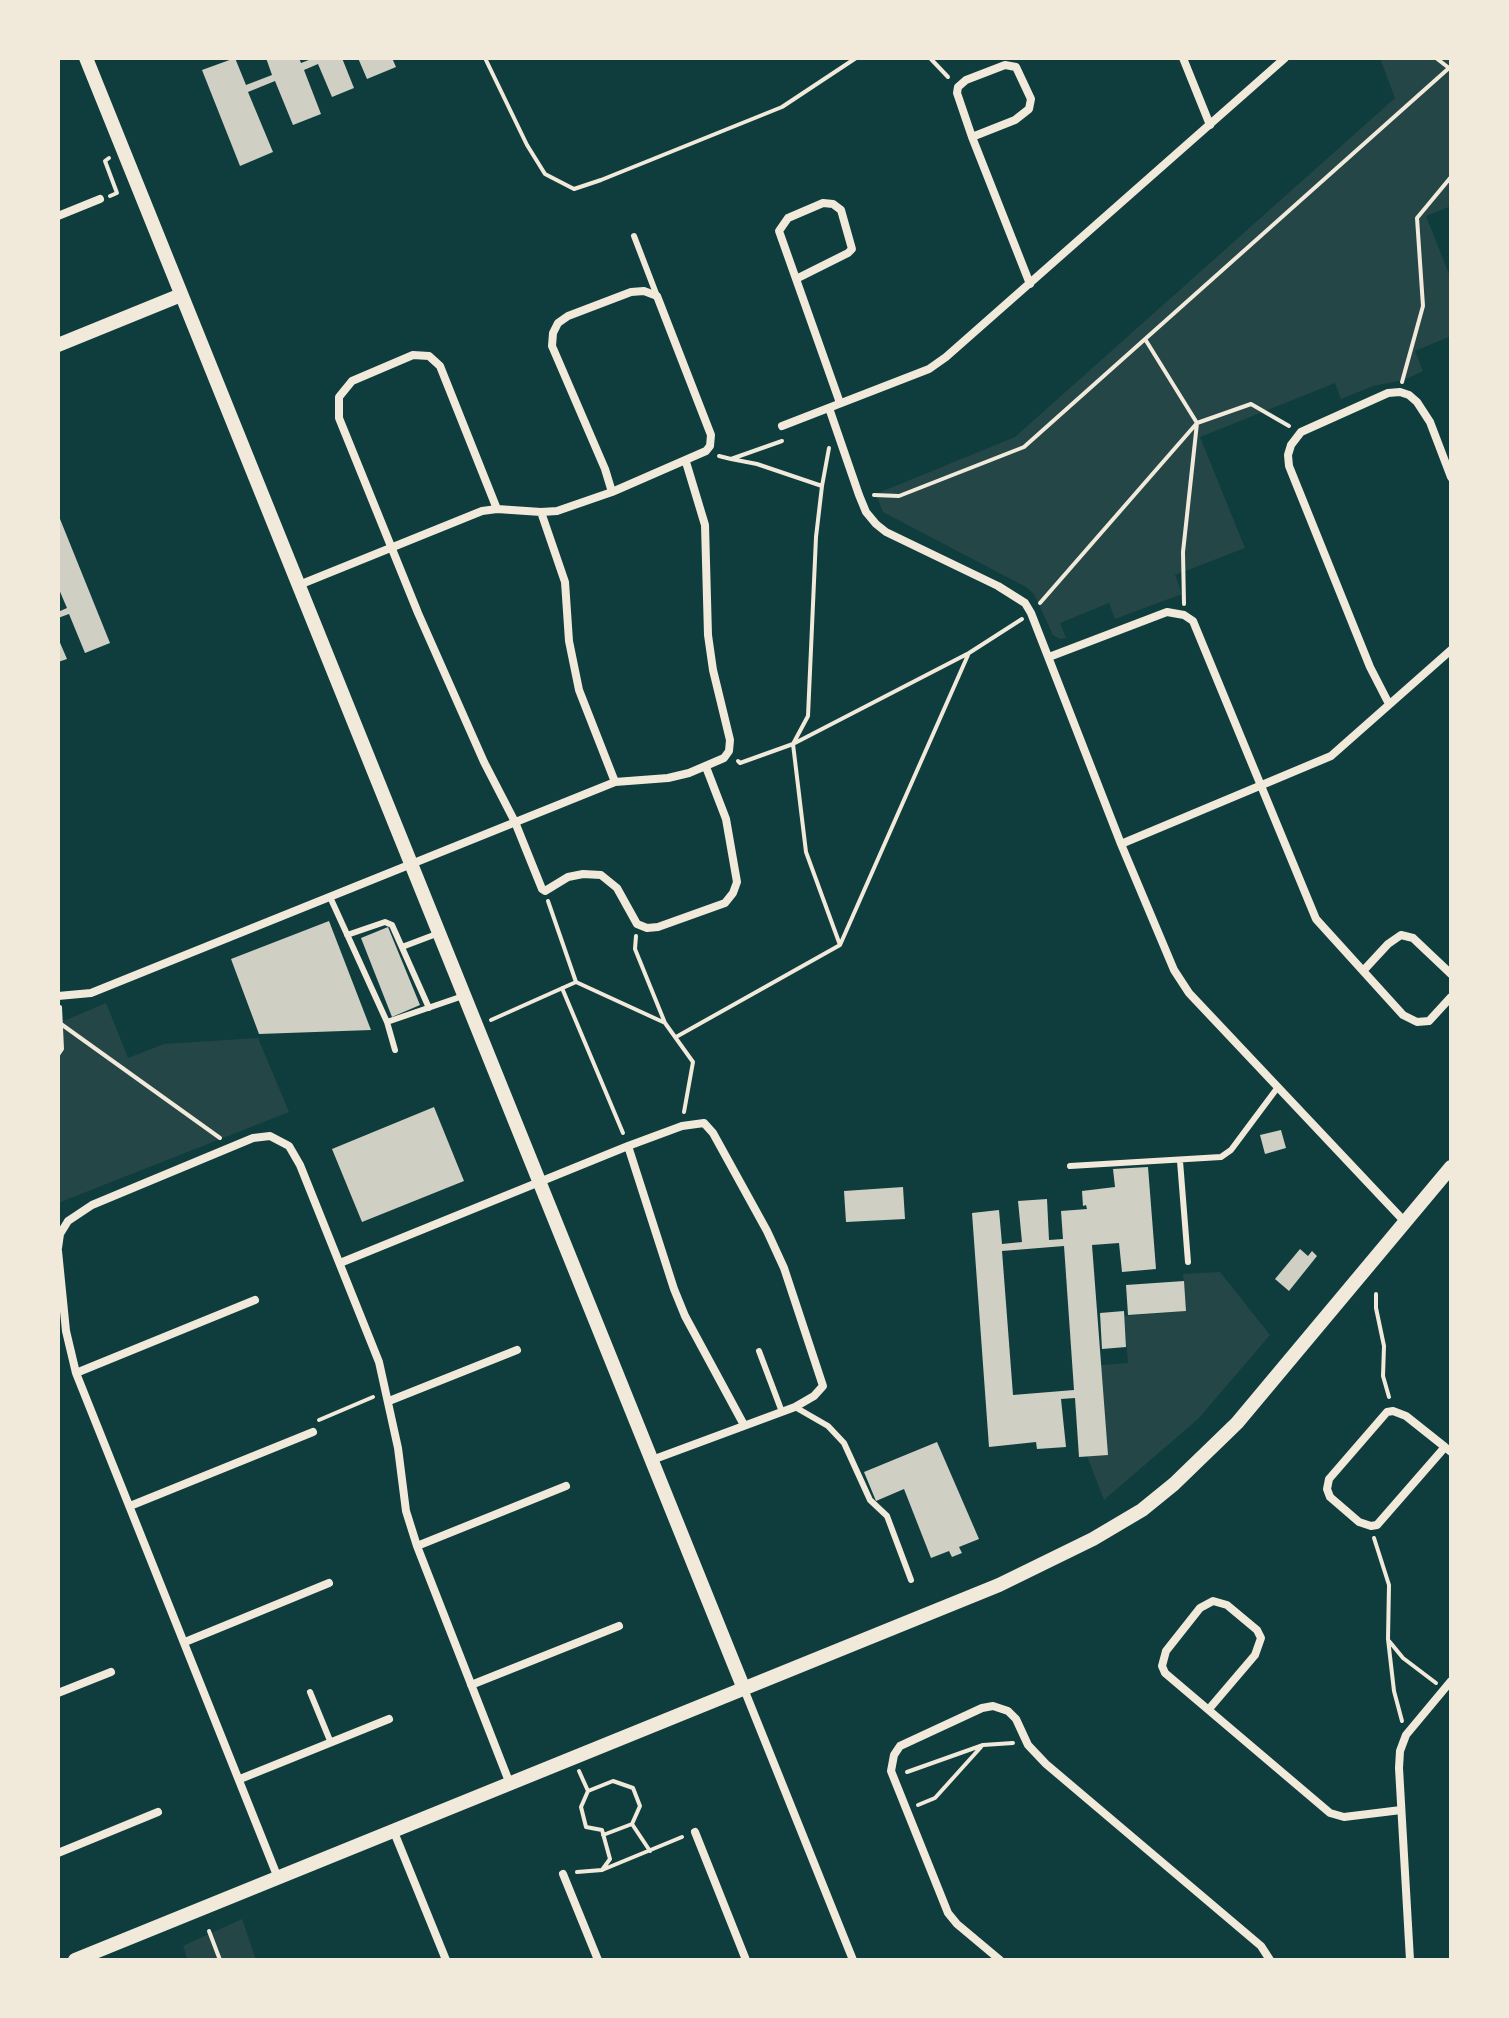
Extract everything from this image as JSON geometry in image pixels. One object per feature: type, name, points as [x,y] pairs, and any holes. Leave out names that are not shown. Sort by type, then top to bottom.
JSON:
[{"type":"street","points":[[86,58],[853,1960]]},
{"type":"street","points":[[1183,58],[1210,125]]},
{"type":"street","points":[[782,426],[915,375],[939,362],[1285,58]]},
{"type":"street","points":[[972,137],[1025,113],[1032,105],[1020,72],[1011,65],[966,80],[958,87],[958,99],[972,137],[1030,284]]},
{"type":"street","points":[[58,216],[100,199]]},
{"type":"street","points":[[798,278],[852,249],[841,210],[833,204],[823,203],[788,218],[779,231],[840,403]]},
{"type":"street","points":[[299,585],[482,511],[541,512],[578,505],[612,492],[686,462],[706,451],[711,435],[657,296],[644,291],[631,292],[568,316],[558,323],[553,333],[552,346],[612,492]]},
{"type":"street","points":[[58,345],[181,295]]},
{"type":"street","points":[[497,509],[440,366],[429,356],[413,355],[352,381],[339,397],[339,418],[392,547],[484,762],[545,891],[568,877],[601,875],[617,888],[637,924],[647,928],[658,927],[725,903],[737,882],[729,829],[706,767]]},
{"type":"street","points":[[1389,704],[1370,667],[1289,466],[1288,455],[1301,432],[1388,393],[1400,392],[1417,402],[1430,422],[1451,477]]},
{"type":"street","points":[[829,408],[866,512],[886,532],[998,586],[1025,603],[1174,970],[1189,993],[1405,1222]]},
{"type":"street","points":[[59,996],[91,993],[615,782],[668,778],[706,767],[724,758],[729,751],[730,740],[708,635],[705,525],[686,462]]},
{"type":"street","points":[[541,512],[565,582],[569,641],[579,690],[615,782]]},
{"type":"street","points":[[1049,657],[1167,612],[1184,615],[1193,621],[1313,914],[1403,1015],[1417,1022],[1433,1019],[1451,997]]},
{"type":"street","points":[[1121,844],[1331,756],[1451,650]]},
{"type":"street","points":[[1363,971],[1388,944],[1401,935],[1413,938],[1451,974]]},
{"type":"street","points":[[340,1263],[628,1146],[682,1126],[704,1123],[713,1133],[753,1204],[784,1268],[823,1382],[822,1389],[795,1407],[652,1460]]},
{"type":"street","points":[[278,1878],[76,1373],[66,1331],[58,1250],[60,1234],[68,1221],[79,1212],[253,1138],[270,1136],[289,1146],[300,1165],[340,1263],[379,1362],[388,1396],[406,1511],[417,1546],[510,1784]]},
{"type":"street","points":[[628,1146],[685,1316],[744,1425]]},
{"type":"street","points":[[75,1960],[999,1585],[1142,1510],[1174,1484],[1237,1423],[1451,1167]]},
{"type":"street","points":[[76,1373],[255,1300]]},
{"type":"street","points":[[388,1396],[517,1350]]},
{"type":"street","points":[[1393,1411],[1406,1416],[1448,1450],[1385,1519],[1371,1526],[1359,1522],[1330,1497],[1327,1484],[1382,1416],[1393,1411]]},
{"type":"street","points":[[130,1506],[313,1432]]},
{"type":"street","points":[[417,1546],[566,1486]]},
{"type":"street","points":[[185,1642],[329,1583]]},
{"type":"street","points":[[1209,1709],[1255,1655],[1261,1638],[1257,1630],[1227,1605],[1213,1601],[1200,1608],[1166,1651],[1162,1666],[1165,1673],[1330,1813],[1344,1817],[1401,1810]]},
{"type":"street","points":[[471,1685],[619,1626]]},
{"type":"street","points":[[58,1693],[111,1672]]},
{"type":"street","points":[[1410,1960],[1399,1768],[1406,1735],[1451,1681]]},
{"type":"street","points":[[1000,1960],[948,1913],[891,1765],[900,1746],[982,1708],[993,1706],[1008,1711],[1016,1719],[1028,1745],[1046,1764],[1261,1946],[1270,1960]]},
{"type":"street","points":[[240,1779],[389,1719]]},
{"type":"street","points":[[58,1853],[158,1812]]},
{"type":"street","points":[[394,1832],[446,1960]]},
{"type":"street","points":[[695,1832],[746,1960]]},
{"type":"street","points":[[563,1874],[598,1960]]},
{"type":"lane","points":[[634,236],[657,296]]},
{"type":"lane","points":[[330,897],[387,1022],[395,1050]]},
{"type":"lane","points":[[347,935],[387,922],[392,925],[429,1008]]},
{"type":"lane","points":[[402,947],[439,933]]},
{"type":"lane","points":[[387,1022],[464,996]]},
{"type":"lane","points":[[1070,1166],[1221,1157],[1227,1154],[1278,1087]]},
{"type":"lane","points":[[1180,1161],[1188,1262]]},
{"type":"lane","points":[[759,1351],[782,1412]]},
{"type":"lane","points":[[795,1407],[838,1434],[873,1504],[887,1516],[911,1580]]},
{"type":"lane","points":[[310,1692],[331,1743]]},
{"type":"path","points":[[485,58],[527,145],[545,174],[574,189],[782,107],[856,58]]},
{"type":"path","points":[[930,58],[958,87]]},
{"type":"path","points":[[859,495],[899,496],[1024,447],[1450,68],[1436,58]]},
{"type":"path","points":[[100,199],[117,193],[105,161],[111,157]]},
{"type":"path","points":[[1400,392],[1423,306],[1417,218],[1451,177]]},
{"type":"path","points":[[1145,339],[1197,423],[1183,552],[1184,615]]},
{"type":"path","points":[[729,751],[740,763],[793,744],[969,653],[1031,613],[1197,423],[1251,404],[1301,432]]},
{"type":"path","points":[[834,422],[816,537],[808,716],[793,744],[806,852],[840,945]]},
{"type":"path","points":[[731,459],[789,438]]},
{"type":"path","points":[[706,451],[822,486]]},
{"type":"path","points":[[676,1037],[840,945],[969,653]]},
{"type":"path","points":[[545,891],[576,982],[665,1023]]},
{"type":"path","points":[[637,924],[635,949],[665,1023],[693,1062],[682,1126]]},
{"type":"path","points":[[488,1021],[576,982]]},
{"type":"path","points":[[562,988],[628,1146]]},
{"type":"path","points":[[58,1055],[62,1049],[59,996]]},
{"type":"path","points":[[61,1024],[232,1147]]},
{"type":"path","points":[[1376,1294],[1384,1346],[1383,1376],[1393,1411]]},
{"type":"path","points":[[313,1432],[319,1420],[388,1396]]},
{"type":"path","points":[[1371,1526],[1389,1585],[1388,1639],[1394,1691],[1406,1735]]},
{"type":"path","points":[[1388,1639],[1403,1658],[1444,1689]]},
{"type":"path","points":[[893,1776],[983,1745],[1017,1742],[1028,1745]]},
{"type":"path","points":[[906,1810],[935,1798],[983,1745]]},
{"type":"path","points":[[579,1771],[588,1791]]},
{"type":"path","points":[[602,1870],[610,1859],[603,1835],[602,1830],[586,1827],[581,1807],[588,1791],[613,1781],[633,1788],[640,1806],[632,1824],[603,1835]]},
{"type":"path","points":[[632,1824],[650,1851]]},
{"type":"path","points":[[563,1874],[602,1870],[695,1832]]},
{"type":"path","points":[[209,1931],[220,1960]]},
{"type":"shaded area","points":[[1380,58],[1451,58],[1451,206],[1426,216],[1451,279],[1451,336],[1415,351],[1423,371],[1404,380],[1373,386],[1341,399],[1335,383],[1200,437],[1245,548],[1175,575],[1182,594],[1115,619],[1109,603],[1060,623],[1066,638],[1060,639],[1053,635],[1034,594],[1026,587],[883,512],[876,494],[1015,437],[1395,98]]},
{"type":"shaded area","points":[[106,1003],[128,1058],[164,1044],[258,1038],[289,1112],[58,1203],[58,1019],[66,1020]]},
{"type":"shaded area","points":[[1220,1272],[1270,1335],[1198,1419],[1104,1500],[1087,1456],[1101,1365],[1128,1363],[1124,1316],[1186,1311],[1183,1274]]},
{"type":"shaded area","points":[[242,1919],[256,1960],[188,1960],[183,1946]]},
{"type":"building","points":[[235,58],[246,85],[272,75],[266,58],[299,58],[301,63],[314,58],[342,58],[354,88],[332,97],[318,64],[304,70],[321,114],[293,125],[275,81],[248,92],[273,152],[240,166],[202,70]]},
{"type":"building","points":[[358,58],[392,58],[396,67],[367,79]]},
{"type":"building","points":[[58,514],[110,643],[85,653],[69,614],[58,618],[58,612],[67,608],[58,587]]},
{"type":"building","points":[[58,638],[67,659],[58,662]]},
{"type":"building","points":[[329,921],[371,1030],[259,1034],[231,959]]},
{"type":"building","points":[[388,927],[420,1005],[392,1017],[361,938]]},
{"type":"building","points":[[434,1107],[464,1181],[362,1222],[332,1149]]},
{"type":"building","points":[[1281,1130],[1286,1148],[1265,1154],[1260,1135]]},
{"type":"building","points":[[1148,1167],[1156,1269],[1122,1272],[1119,1243],[1092,1245],[1108,1455],[1079,1457],[1075,1398],[1061,1399],[1066,1447],[1037,1449],[1036,1442],[989,1447],[972,1213],[999,1210],[1002,1244],[1022,1242],[1018,1201],[1047,1199],[1049,1240],[1063,1239],[1061,1211],[1087,1209],[1086,1205],[1083,1206],[1082,1191],[1115,1187],[1113,1169]],"holes":[[[1064,1246],[1074,1390],[1013,1395],[1002,1251]]]},
{"type":"building","points":[[903,1187],[905,1219],[846,1222],[844,1191]]},
{"type":"building","points":[[1300,1249],[1308,1256],[1312,1251],[1317,1256],[1289,1291],[1275,1279]]},
{"type":"building","points":[[1184,1281],[1186,1311],[1128,1315],[1126,1285]]},
{"type":"building","points":[[1124,1311],[1126,1347],[1102,1349],[1100,1313]]},
{"type":"building","points":[[937,1442],[979,1539],[959,1547],[962,1553],[952,1557],[949,1551],[931,1558],[904,1489],[876,1501],[864,1472]]}]
